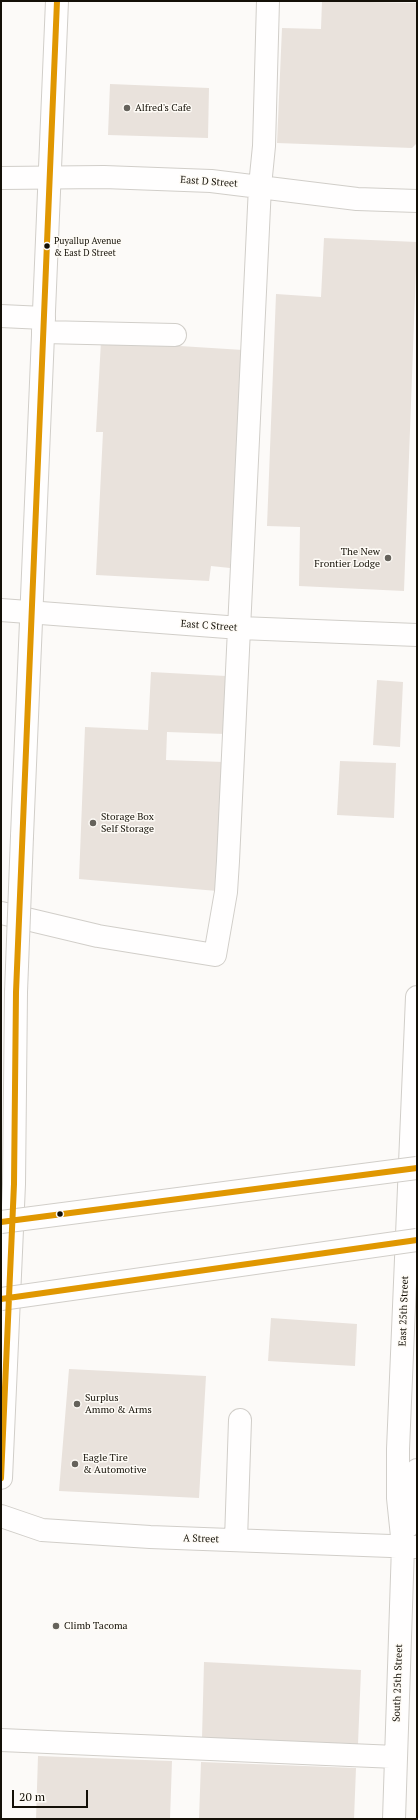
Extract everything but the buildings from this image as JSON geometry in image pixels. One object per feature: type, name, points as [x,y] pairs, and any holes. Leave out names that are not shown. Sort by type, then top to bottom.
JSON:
[{"type":"main road","points":[[1,1478],[7,1184],[56,1]]},
{"type":"main road","points":[[1,913],[98,936],[215,955],[226,892],[228,861],[260,186],[264,146],[268,1]]},
{"type":"main road","name":"East D Street","points":[[1,178],[104,177],[211,181],[357,199],[417,201]]},
{"type":"main road","points":[[1,316],[43,325],[175,335]]},
{"type":"main road","name":"East C Street","points":[[1,610],[240,628],[417,635]]},
{"type":"main road","name":"East 25th Street","points":[[410,1547],[398,1498],[398,1449],[417,997]]},
{"type":"main road","points":[[1,1222],[417,1168]]},
{"type":"main road","points":[[1,1299],[417,1240]]},
{"type":"main road","points":[[236,1540],[240,1420]]},
{"type":"main road","points":[[410,1547],[413,1499],[417,1470]]},
{"type":"main road","name":"A Street","points":[[1,1516],[42,1530],[150,1538],[410,1547]]},
{"type":"main road","name":"South 25th Street","points":[[394,1819],[396,1757],[410,1547]]},
{"type":"main road","points":[[1,1740],[396,1757]]},
{"type":"transit line","points":[[1,1478],[14,1184],[16,992],[57,1]]},
{"type":"transit line","points":[[1,1222],[417,1168]]},
{"type":"transit line","points":[[1,1299],[417,1240]]},
{"type":"place","name":"Alfred's Cafe","points":[[127,108]]},
{"type":"place","name":"Puyallup Avenue & East D Street","points":[[47,246]]},
{"type":"place","name":"The New Frontier Lodge","points":[[388,558]]},
{"type":"place","name":"Storage Box Self Storage","points":[[93,823]]},
{"type":"place","name":"Surplus Ammo & Arms","points":[[77,1404]]},
{"type":"place","name":"Eagle Tire & Automotive","points":[[75,1464]]},
{"type":"place","name":"Climb Tacoma","points":[[56,1626]]}]
